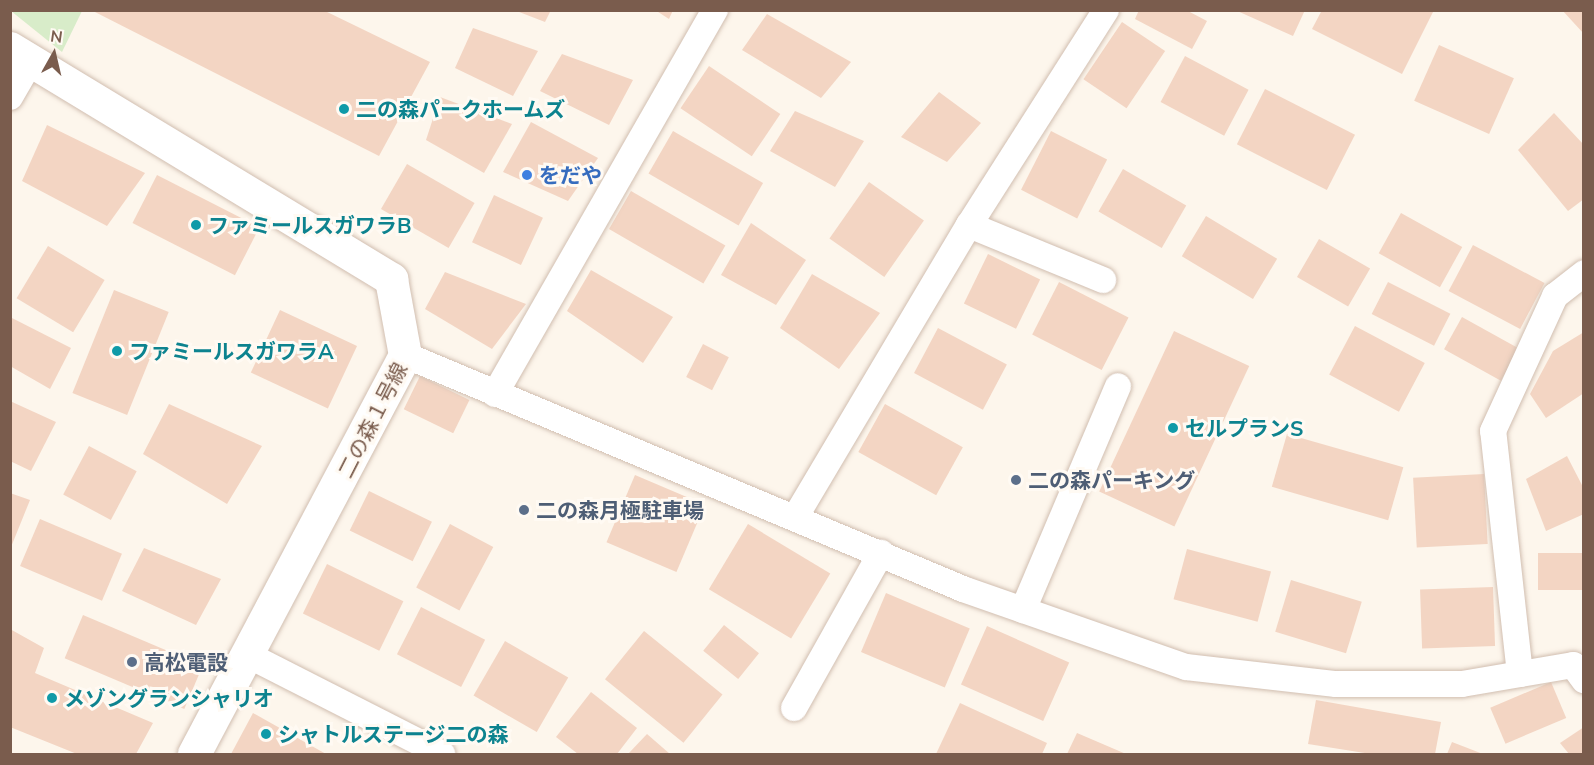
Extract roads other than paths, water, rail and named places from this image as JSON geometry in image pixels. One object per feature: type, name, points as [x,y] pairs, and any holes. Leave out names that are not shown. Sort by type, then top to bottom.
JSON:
[{"type":"street","name":"二の森１号線","points":[[20,56],[391,279],[405,355],[194,754]]},
{"type":"lane","points":[[495,394],[715,10]]},
{"type":"lane","points":[[796,516],[969,225],[1106,10]]},
{"type":"lane","points":[[10,97],[20,56]]},
{"type":"lane","points":[[969,225],[1103,280]]},
{"type":"lane","points":[[1520,674],[1493,431],[1555,296],[1584,273]]},
{"type":"lane","points":[[405,355],[1023,610],[1186,667],[1336,684],[1462,684],[1520,674],[1580,668]]},
{"type":"lane","points":[[1023,610],[1118,386]]},
{"type":"lane","points":[[794,708],[881,553]]},
{"type":"lane","points":[[248,655],[442,754]]},
{"type":"place","name":"二の森パークホームズ","points":[[344,109]]},
{"type":"place","name":"をだや","points":[[527,175]]},
{"type":"place","name":"ファミールスガワラB","points":[[196,225]]},
{"type":"place","name":"ファミールスガワラA","points":[[117,351]]},
{"type":"place","name":"セルプランS","points":[[1173,428]]},
{"type":"place","name":"二の森パーキング","points":[[1016,480]]},
{"type":"place","name":"二の森月極駐車場","points":[[524,510]]},
{"type":"place","name":"高松電設","points":[[132,662]]},
{"type":"place","name":"メゾングランシャリオ","points":[[52,698]]},
{"type":"place","name":"シャトルステージ二の森","points":[[266,734]]}]
